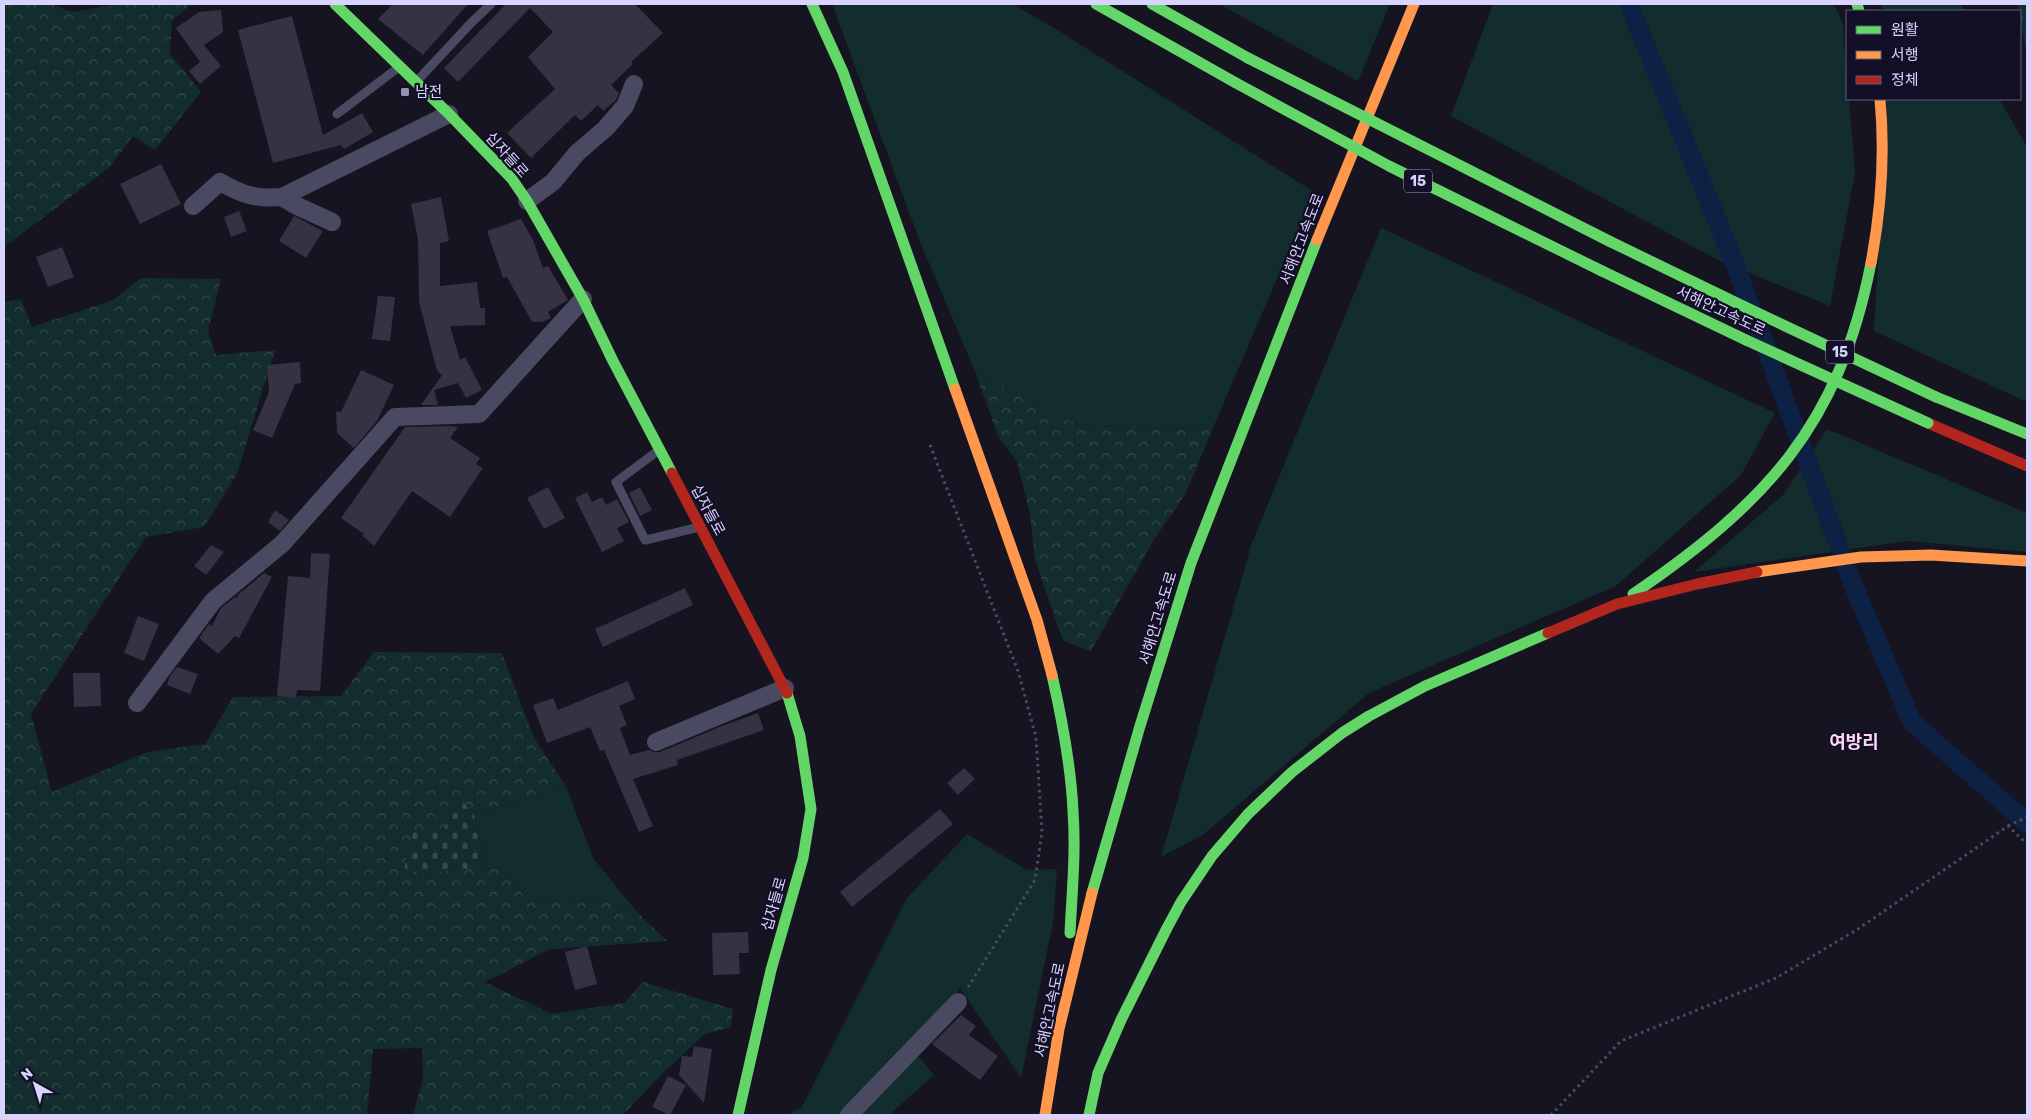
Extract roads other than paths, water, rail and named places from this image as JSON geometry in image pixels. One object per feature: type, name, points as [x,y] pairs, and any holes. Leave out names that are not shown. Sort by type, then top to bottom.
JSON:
[{"type":"main road","name":"십자들로","points":[[335,4],[512,179],[583,299],[659,450],[785,688],[800,736],[811,809],[803,858],[771,970],[738,1115]]},
{"type":"main road","points":[[812,4],[843,72],[1037,620],[1052,670],[1064,733],[1072,793],[1074,857],[1070,936],[1059,1029]]},
{"type":"main road","name":"서해안고속도로","points":[[1096,4],[1389,166],[1602,272],[1746,340],[2027,466]]},
{"type":"main road","name":"서해안고속도로","points":[[1152,4],[1248,58],[1609,241],[1936,398],[2027,434]]},
{"type":"main road","name":"서해안고속도로","points":[[1045,1115],[1059,1029],[1095,881],[1140,726],[1191,563],[1346,167],[1414,4]]},
{"type":"main road","points":[[1214,24],[1248,58]]},
{"type":"main road","points":[[1618,604],[1672,568],[1718,532],[1761,491],[1792,455],[1813,421],[1842,365],[1859,321],[1870,273],[1879,206],[1881,154],[1880,100]]},
{"type":"main road","points":[[1089,1115],[1098,1073],[1125,1012],[1181,902],[1212,856],[1248,814],[1319,751],[1342,733],[1395,701],[1509,649],[1618,604],[1697,584],[1770,568],[1861,557],[1931,555],[2027,561]]},
{"type":"street","points":[[527,202],[554,182],[577,153],[606,128],[625,106],[634,84]]},
{"type":"street","points":[[193,206],[220,182],[240,194],[261,198],[282,197],[448,114]]},
{"type":"street","points":[[282,197],[332,222]]},
{"type":"street","points":[[137,703],[213,601],[282,544],[395,417],[479,414],[583,299]]},
{"type":"street","points":[[656,742],[785,688]]},
{"type":"street","points":[[850,1115],[958,1002]]},
{"type":"lane","points":[[416,82],[471,23],[492,4]]},
{"type":"lane","points":[[337,114],[399,66]]},
{"type":"lane","points":[[659,450],[616,482],[645,540],[700,526]]},
{"type":"waterway","points":[[1629,4],[1736,267],[1852,582],[1912,722],[2027,823]]},
{"type":"place","name":"남전","points":[[405,92]]},
{"type":"district","name":"여방리","points":[[1854,742]]}]
